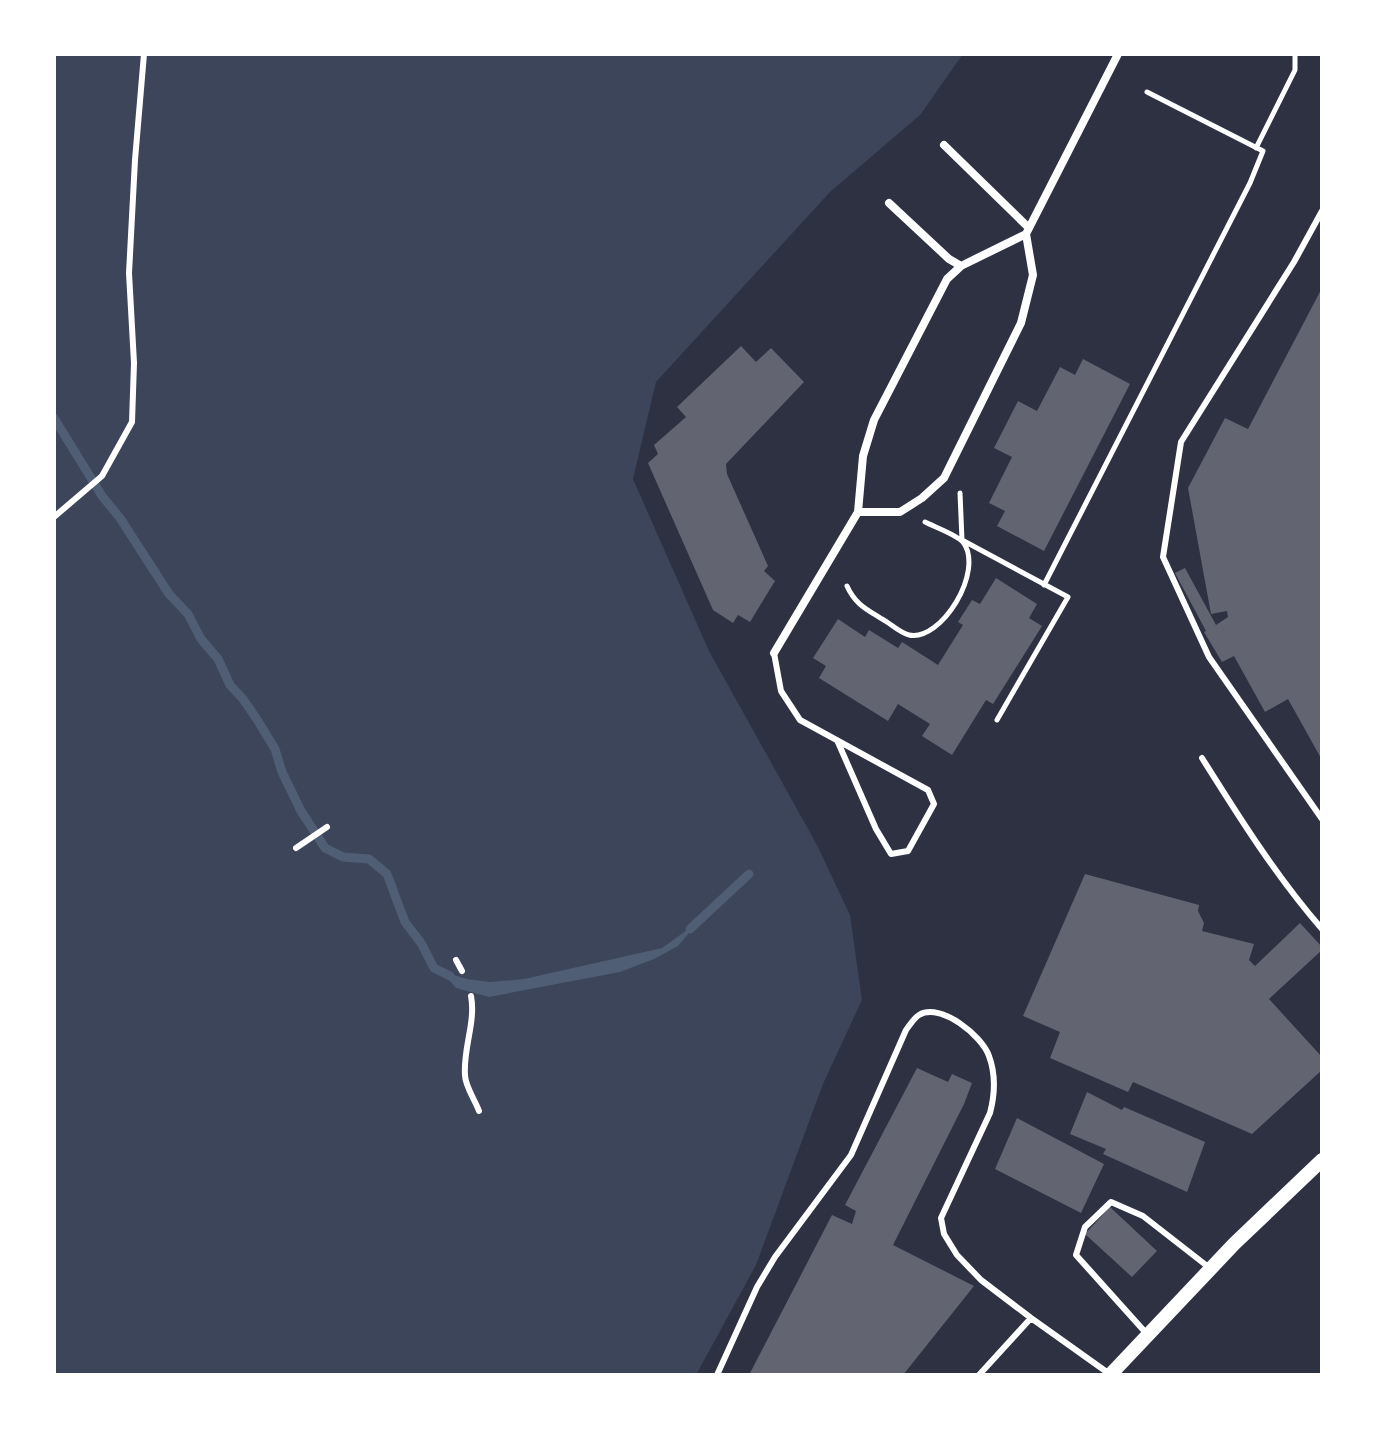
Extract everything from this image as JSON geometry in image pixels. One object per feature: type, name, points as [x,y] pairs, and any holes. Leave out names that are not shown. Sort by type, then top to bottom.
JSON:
[{"type":"street","points":[[858,512],[900,512],[944,478],[1021,323],[1033,275],[1028,231],[1118,54]]},
{"type":"street","points":[[944,145],[1028,231]]},
{"type":"street","points":[[889,203],[949,259],[961,266]]},
{"type":"street","points":[[774,653],[858,512],[863,456],[874,420],[947,279],[961,266],[1028,231]]},
{"type":"street","points":[[1111,1375],[1211,1269],[1322,1160]]},
{"type":"lane","points":[[54,517],[102,476],[132,422],[134,363],[129,273],[144,54]]},
{"type":"lane","points":[[1322,211],[1294,262],[1181,442],[1163,557],[1209,657],[1322,819]]},
{"type":"lane","points":[[774,653],[781,691],[800,720],[837,740],[928,790],[934,804],[908,851],[891,854],[876,829],[837,740]]},
{"type":"lane","points":[[1202,758],[1267,860],[1322,929]]},
{"type":"lane","points":[[296,848],[327,827]]},
{"type":"lane","points":[[456,960],[462,971]]},
{"type":"lane","points":[[471,996],[474,1010],[464,1077],[479,1111]]},
{"type":"lane","points":[[717,1375],[757,1287],[775,1257],[851,1155],[906,1030],[918,1016],[930,1012],[960,1022],[978,1039],[989,1055],[994,1078],[995,1096],[990,1113],[941,1218],[944,1234],[957,1255],[981,1280],[1111,1375]]},
{"type":"lane","points":[[1148,1336],[1076,1255],[1085,1227],[1111,1202],[1143,1216],[1211,1269]]},
{"type":"lane","points":[[979,1375],[1031,1318]]},
{"type":"path","points":[[1256,148],[1295,70],[1295,54]]},
{"type":"path","points":[[1044,585],[1250,183],[1263,151],[1147,92]]},
{"type":"path","points":[[847,586],[857,603],[909,635],[932,629],[943,619],[969,574],[970,556],[962,540],[960,493]]},
{"type":"path","points":[[925,522],[1068,597],[997,720]]},
{"type":"shaded area","points":[[54,54],[963,54],[920,115],[830,192],[656,382],[633,479],[709,651],[817,845],[850,915],[862,1000],[823,1084],[756,1265],[696,1375],[54,1375]]},
{"type":"shaded area","points":[[698,922],[678,946],[620,972],[489,997],[456,988],[441,971],[490,982],[524,979],[662,948]]},
{"type":"building","points":[[1322,288],[1322,760],[1288,699],[1265,712],[1234,656],[1222,662],[1175,573],[1185,568],[1216,625],[1228,617],[1227,611],[1211,614],[1188,488],[1225,418],[1248,429]]},
{"type":"building","points":[[741,346],[756,362],[771,348],[804,382],[726,464],[727,474],[768,566],[764,571],[775,581],[750,622],[738,615],[733,623],[713,610],[648,463],[658,454],[654,445],[686,417],[677,407]]},
{"type":"building","points":[[1083,359],[1130,384],[1044,551],[997,526],[1005,511],[989,503],[1012,457],[994,448],[1018,401],[1037,411],[1060,367],[1075,375]]},
{"type":"building","points":[[996,578],[1037,604],[1029,618],[1042,626],[993,704],[986,700],[952,755],[922,736],[930,724],[898,704],[888,721],[819,678],[826,666],[813,658],[838,619],[865,637],[869,630],[898,648],[902,642],[938,665],[963,625],[958,622],[972,600],[980,604]]},
{"type":"building","points":[[1085,874],[1199,905],[1198,911],[1204,923],[1202,931],[1254,944],[1249,960],[1255,966],[1300,923],[1322,947],[1269,999],[1322,1057],[1322,1070],[1252,1134],[1133,1082],[1128,1092],[1050,1058],[1060,1032],[1023,1016]]},
{"type":"building","points":[[917,1068],[948,1082],[952,1074],[972,1083],[893,1245],[974,1286],[903,1375],[749,1375],[832,1215],[852,1224],[856,1211],[845,1205]]},
{"type":"building","points":[[1087,1092],[1122,1110],[1124,1107],[1205,1142],[1187,1192],[1103,1154],[1106,1149],[1070,1134]]},
{"type":"building","points":[[1017,1118],[1104,1164],[1081,1213],[995,1169]]},
{"type":"building","points":[[1110,1207],[1157,1251],[1132,1277],[1085,1234]]},
{"type":"waterway","points":[[54,418],[102,496],[120,518],[169,594],[188,614],[201,639],[218,659],[230,685],[258,721],[275,749],[282,772],[301,811],[325,848],[343,857],[369,859],[387,874],[405,922],[434,968],[450,976]]},
{"type":"waterway","points":[[690,929],[749,874]]}]
